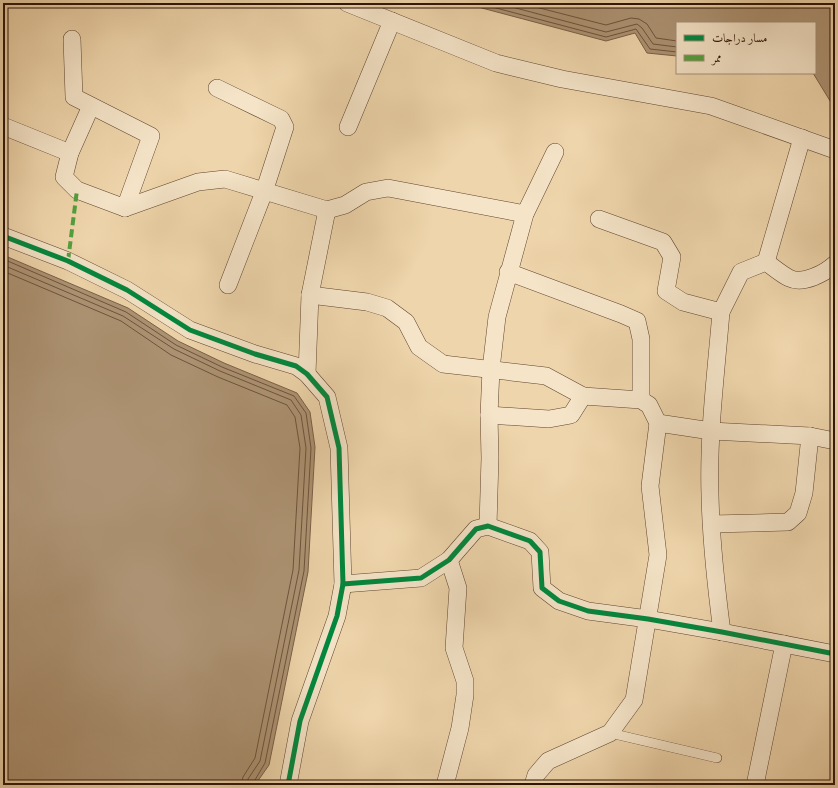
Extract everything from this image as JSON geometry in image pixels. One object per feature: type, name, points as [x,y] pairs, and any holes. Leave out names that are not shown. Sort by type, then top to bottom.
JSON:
[{"type":"street","points":[[347,3],[496,63],[562,79],[711,106],[835,150]]},
{"type":"street","points":[[348,127],[392,21]]},
{"type":"street","points":[[72,40],[74,97],[151,136],[125,208]]},
{"type":"street","points":[[217,88],[281,119],[285,127],[264,192],[228,285]]},
{"type":"street","points":[[91,106],[70,153],[64,177],[77,190],[125,208],[198,182],[225,179],[327,210],[345,205],[366,192],[388,188],[525,214]]},
{"type":"street","points":[[3,126],[70,153]]},
{"type":"street","points":[[766,262],[802,138]]},
{"type":"street","points":[[488,526],[489,415],[491,369],[497,317],[525,214],[555,152]]},
{"type":"street","points":[[307,374],[310,295],[327,210]]},
{"type":"street","points":[[599,219],[663,242],[672,257],[666,291],[683,302],[721,312]]},
{"type":"street","points":[[3,236],[68,261],[127,290],[190,330],[255,354],[296,366],[307,374],[327,397],[339,448],[343,584],[337,616],[300,721],[288,785]]},
{"type":"street","points":[[766,262],[790,279],[809,279],[829,269],[835,264]]},
{"type":"street","points":[[722,632],[714,570],[710,494],[711,431],[721,312],[741,272],[766,262]]},
{"type":"street","points":[[508,272],[622,314],[637,321],[641,339],[641,400]]},
{"type":"street","points":[[310,295],[366,302],[387,308],[406,322],[419,347],[443,364],[546,376],[583,396],[641,400],[649,405],[658,423],[650,486],[658,555],[634,700],[610,734],[548,761],[536,775],[533,785]]},
{"type":"street","points":[[489,415],[549,419],[571,415],[583,396]]},
{"type":"street","points":[[658,423],[711,431],[810,436],[835,441]]},
{"type":"street","points":[[712,524],[788,522],[798,513],[804,493],[810,436]]},
{"type":"street","points":[[343,584],[421,578],[449,560],[476,529],[488,526],[530,541],[540,552],[542,588],[559,601],[588,611],[648,619],[835,654]]},
{"type":"street","points":[[445,785],[460,728],[465,696],[465,681],[454,648],[458,588],[449,560]]},
{"type":"street","points":[[755,785],[784,644]]},
{"type":"lane","points":[[610,734],[717,758]]},
{"type":"water","points":[[463,3],[835,3],[835,109],[814,74],[816,74],[816,22],[676,22],[676,56],[647,53],[635,33],[606,41]]},
{"type":"water","points":[[3,255],[128,308],[178,341],[224,363],[297,393],[310,412],[315,447],[308,572],[269,765],[255,785],[3,785]]},
{"type":"marked path","points":[[68,261],[77,190]]},
{"type":"cycle path","points":[[3,236],[68,261],[127,290],[190,330],[255,354],[296,366],[307,374],[327,397],[339,448],[343,584],[337,616],[300,721],[288,785]]},
{"type":"cycle path","points":[[343,584],[421,578],[449,560],[476,529],[488,526],[530,541],[540,552],[542,588],[559,601],[588,611],[648,619],[835,654]]}]
